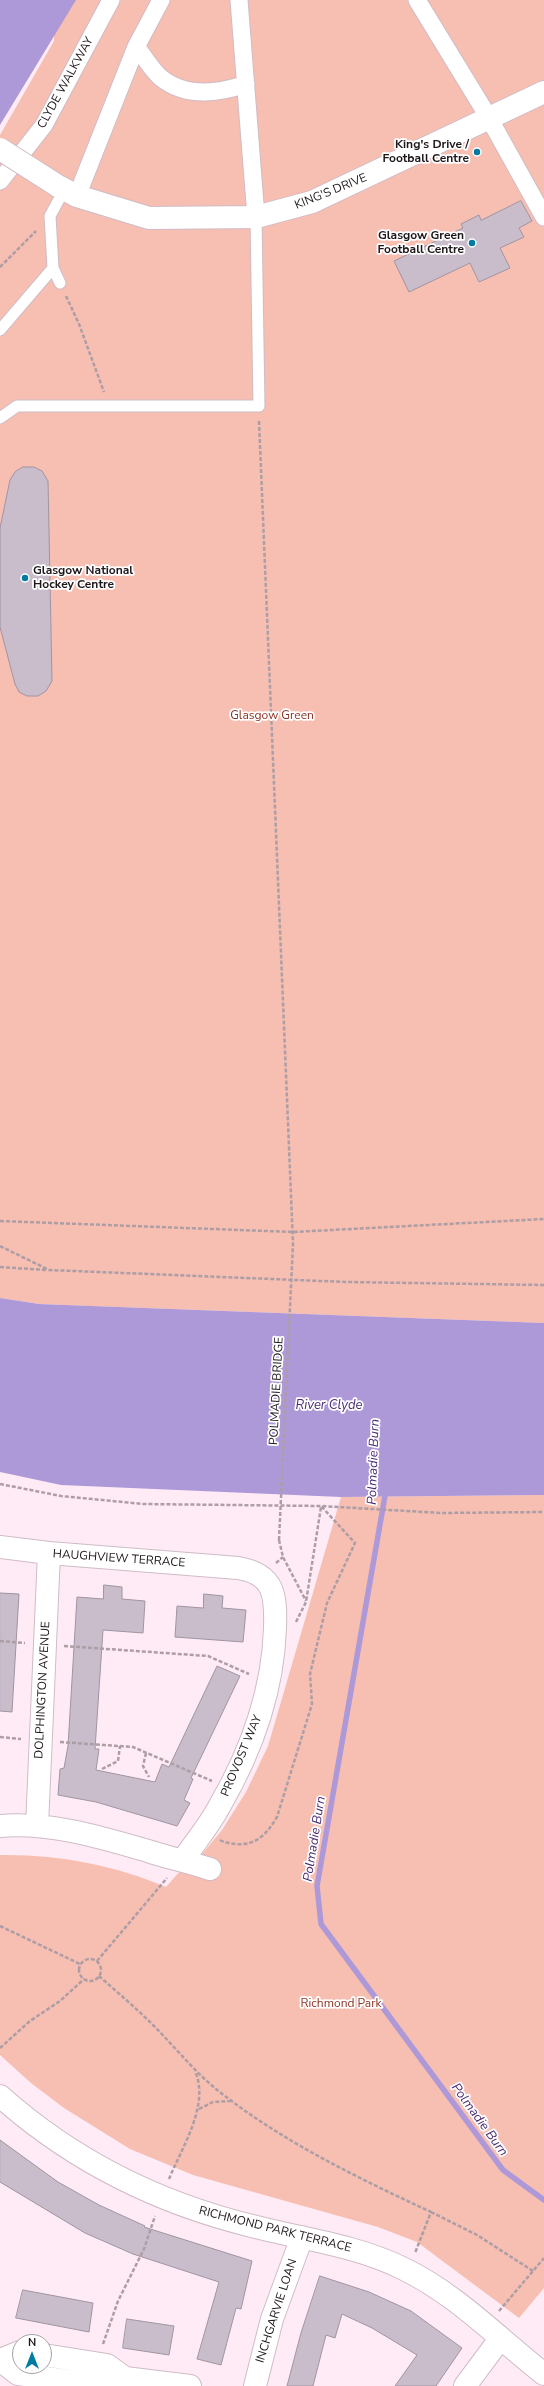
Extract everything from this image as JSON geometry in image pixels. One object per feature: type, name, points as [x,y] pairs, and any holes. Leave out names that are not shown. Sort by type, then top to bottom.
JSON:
[{"type":"street","name":"CLYDE WALKWAY","points":[[0,181],[44,125],[111,0]]},
{"type":"street","points":[[66,191],[136,47],[161,0]]},
{"type":"street","points":[[239,0],[256,217]]},
{"type":"street","points":[[417,0],[489,118],[544,217]]},
{"type":"street","points":[[136,47],[160,76],[185,92],[224,91],[246,84]]},
{"type":"street","name":"KING'S DRIVE","points":[[0,150],[66,191],[149,218],[256,217],[312,202],[544,92]]},
{"type":"street","name":"HAUGHVIEW TERRACE","points":[[0,1547],[49,1553],[238,1568]]},
{"type":"street","name":"DOLPHINGTON AVENUE","points":[[37,1826],[39,1740],[46,1645],[49,1553]]},
{"type":"street","name":"PROVOST WAY","points":[[183,1860],[204,1830],[229,1788],[256,1728],[270,1682],[276,1604],[273,1592],[262,1576],[250,1570],[238,1568]]},
{"type":"street","points":[[0,1826],[37,1826],[93,1835],[210,1869]]},
{"type":"street","name":"RICHMOND PARK TERRACE","points":[[0,2096],[40,2129],[71,2150],[104,2170],[161,2198],[205,2213],[341,2246],[408,2271],[447,2294],[544,2374]]},
{"type":"street","name":"INCHGARVIE LOAN","points":[[255,2386],[272,2319],[302,2237]]},
{"type":"street","points":[[465,2386],[493,2333]]},
{"type":"street","points":[[0,2360],[12,2355]]},
{"type":"street","points":[[52,2357],[107,2365],[115,2382],[190,2386]]},
{"type":"street","points":[[0,2360],[18,2374],[102,2386]]},
{"type":"lane","points":[[60,283],[53,268],[50,216],[66,191]]},
{"type":"lane","points":[[0,418],[17,406],[259,406],[256,217]]},
{"type":"lane","points":[[0,330],[53,268]]},
{"type":"path","points":[[0,267],[50,216]]},
{"type":"path","points":[[60,283],[79,324],[109,406]]},
{"type":"path","name":"POLMADIE BRIDGE","points":[[259,406],[293,1232],[280,1540],[283,1557],[306,1602],[321,1506]]},
{"type":"path","points":[[0,1221],[293,1232],[544,1219]]},
{"type":"path","points":[[0,1246],[49,1270]]},
{"type":"path","points":[[0,1268],[346,1282],[544,1284]]},
{"type":"path","points":[[0,1484],[61,1496],[143,1504],[321,1506],[441,1513],[544,1512]]},
{"type":"path","points":[[204,1830],[224,1843],[245,1844],[261,1838],[270,1829],[277,1817],[312,1704],[310,1674],[327,1603],[355,1543],[321,1506]]},
{"type":"path","points":[[0,1642],[208,1656],[270,1682]]},
{"type":"path","points":[[39,1740],[133,1747],[229,1788]]},
{"type":"path","points":[[102,1768],[118,1761],[120,1746]]},
{"type":"path","points":[[146,1752],[143,1766],[149,1776]]},
{"type":"path","points":[[97,1961],[183,1860]]},
{"type":"path","points":[[0,1926],[80,1964]]},
{"type":"path","points":[[80,1964],[88,1959],[97,1961]]},
{"type":"path","points":[[80,1964],[80,1974],[84,1979],[94,1980],[99,1976],[101,1969],[97,1961]]},
{"type":"path","points":[[99,1976],[152,2024],[194,2069],[232,2101],[298,2145],[358,2178],[477,2235],[533,2271]]},
{"type":"path","points":[[0,2048],[30,2021],[60,2001],[84,1979]]},
{"type":"path","points":[[97,2364],[118,2301],[144,2248],[161,2198],[198,2109],[200,2082],[194,2069]]},
{"type":"path","points":[[198,2109],[213,2102],[232,2101]]},
{"type":"path","points":[[408,2271],[431,2212]]},
{"type":"path","points":[[493,2333],[533,2271],[544,2258]]},
{"type":"green space","name":"Glasgow Green","points":[[73,0],[544,0],[544,1323],[39,1304],[0,1298],[0,135],[54,41],[54,28]]},
{"type":"green space","name":"Richmond Park","points":[[544,1495],[544,2288],[519,2318],[417,2242],[378,2227],[193,2175],[130,2149],[64,2108],[31,2083],[0,2055],[0,1855],[42,1856],[85,1862],[147,1879],[166,1887],[182,1869],[197,1860],[222,1830],[246,1792],[268,1746],[341,1497]]},
{"type":"water","points":[[0,0],[76,0],[0,125]]},
{"type":"water","name":"River Clyde","points":[[0,1298],[39,1304],[544,1323],[544,1495],[341,1497],[61,1485],[0,1472]]},
{"type":"building","name":"Glasgow Green Football Centre","points":[[521,201],[532,221],[519,228],[524,237],[500,248],[510,268],[479,282],[470,263],[409,292],[394,261],[463,228],[461,224],[479,215],[481,220]]},
{"type":"building","name":"Glasgow National Hockey Centre","points":[[23,467],[34,467],[42,471],[48,481],[52,681],[46,691],[38,696],[27,696],[19,692],[15,684],[0,627],[0,528],[10,480],[15,472]]},
{"type":"building","points":[[104,1585],[122,1587],[122,1599],[145,1601],[143,1633],[103,1630],[95,1749],[99,1749],[96,1770],[155,1782],[162,1764],[169,1767],[217,1666],[240,1676],[191,1778],[193,1779],[184,1800],[190,1803],[177,1826],[96,1802],[58,1795],[60,1769],[64,1768],[68,1746],[77,1597],[103,1599]]},
{"type":"building","points":[[0,1593],[19,1594],[12,1712],[0,1711]]},
{"type":"building","points":[[204,1594],[223,1596],[222,1608],[246,1610],[243,1642],[175,1637],[177,1606],[203,1608]]},
{"type":"building","points":[[0,2140],[58,2182],[99,2205],[145,2226],[144,2227],[252,2261],[241,2309],[236,2308],[221,2365],[197,2359],[219,2282],[133,2254],[85,2233],[0,2182]]},
{"type":"building","points":[[320,2276],[369,2292],[411,2311],[462,2348],[436,2386],[395,2386],[417,2355],[372,2328],[342,2314],[335,2338],[326,2335],[313,2386],[287,2386],[301,2333]]},
{"type":"building","points":[[23,2290],[93,2303],[89,2332],[16,2318]]},
{"type":"building","points":[[127,2319],[174,2326],[169,2355],[123,2348]]},
{"type":"waterway","name":"Polmadie Burn","points":[[386,1490],[317,1886],[321,1924],[503,2170],[544,2200]]},
{"type":"place","name":"King's Drive / Football Centre","points":[[477,152]]},
{"type":"place","name":"Glasgow Green Football Centre","points":[[472,243]]},
{"type":"place","name":"Glasgow National Hockey Centre","points":[[25,578]]}]
